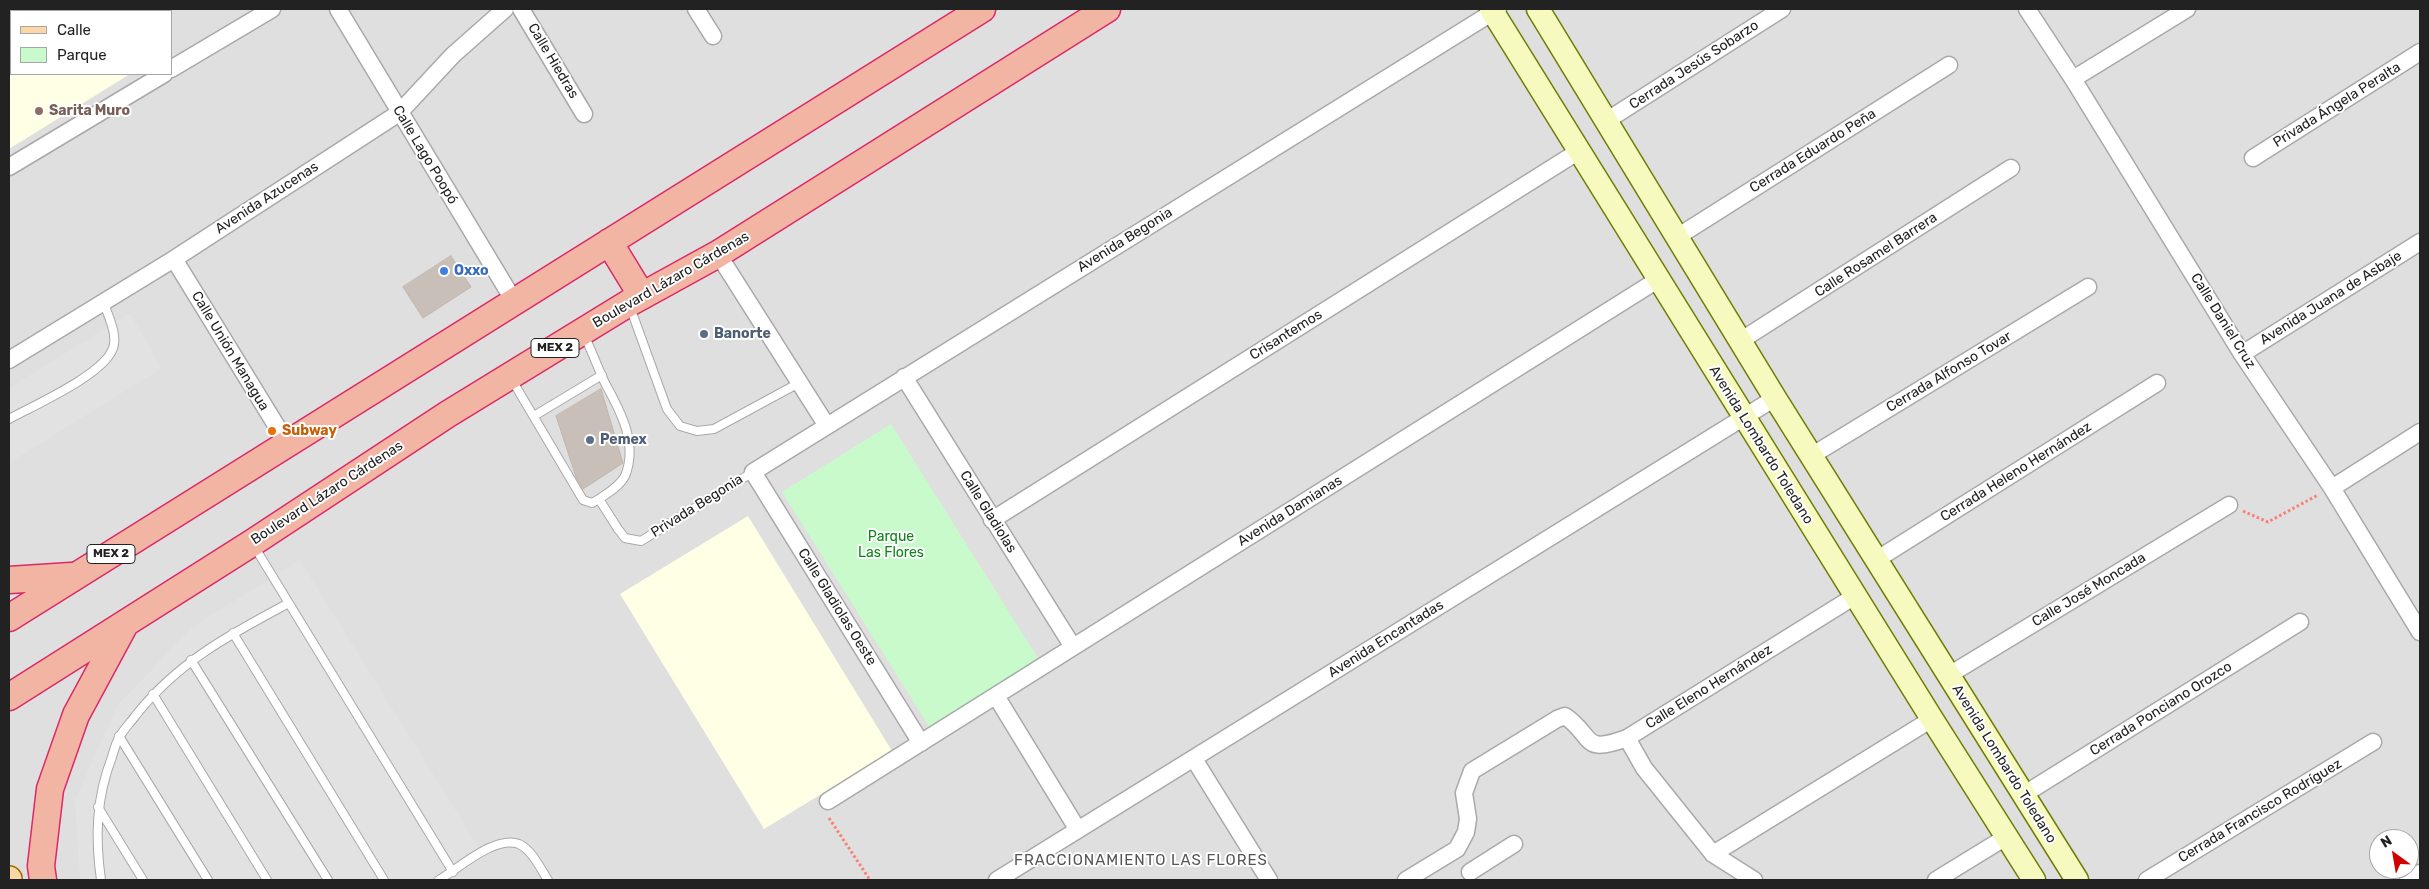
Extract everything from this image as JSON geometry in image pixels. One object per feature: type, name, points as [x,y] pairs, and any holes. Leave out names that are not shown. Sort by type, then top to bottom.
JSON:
[{"type":"highway","name":"MEX 2","points":[[9,618],[514,300],[982,9]]},
{"type":"highway","name":"Boulevard Lázaro Cárdenas","points":[[9,697],[252,543],[440,419],[636,300],[718,254],[1107,9]]},
{"type":"highway","points":[[609,242],[636,300]]},
{"type":"highway","points":[[9,580],[76,575]]},
{"type":"highway","points":[[43,880],[41,866],[50,789],[76,715],[125,624]]},
{"type":"main road","name":"Avenida Lombardo Toledano","points":[[1540,9],[1774,398],[2076,880]]},
{"type":"main road","name":"Avenida Lombardo Toledano","points":[[1494,10],[1743,416],[2033,879]]},
{"type":"main road","points":[[2033,879],[2063,859]]},
{"type":"street","points":[[172,68],[272,9]]},
{"type":"street","name":"Calle Lago Poopó","points":[[338,9],[399,113],[514,300]]},
{"type":"street","name":"Avenida Azucenas","points":[[9,360],[174,259],[399,113],[453,55],[505,9]]},
{"type":"street","name":"Calle Hiedras","points":[[521,9],[584,114]]},
{"type":"street","points":[[696,9],[712,36]]},
{"type":"street","name":"Cerrada Jesús Sobarzo","points":[[1606,121],[1782,9]]},
{"type":"street","name":"Calle Daniel Cruz","points":[[2027,9],[2074,79],[2242,354],[2332,488],[2420,632]]},
{"type":"street","points":[[2074,79],[2187,9]]},
{"type":"street","name":"Avenida Begonia","points":[[753,472],[1494,10]]},
{"type":"street","name":"Privada Ángela Peralta","points":[[2253,158],[2420,52]]},
{"type":"street","name":"Cerrada Eduardo Peña","points":[[1677,237],[1950,65]]},
{"type":"street","points":[[9,167],[162,75]]},
{"type":"street","name":"Crisantemos","points":[[992,520],[1580,151]]},
{"type":"street","name":"Calle Rosamel Barrera","points":[[1740,341],[2011,168]]},
{"type":"street","name":"Avenida Juana de Asbaje","points":[[2242,354],[2420,242]]},
{"type":"street","points":[[718,254],[827,426]]},
{"type":"street","name":"Calle Unión Managua","points":[[174,259],[287,443]]},
{"type":"street","name":"Avenida Damianas","points":[[828,801],[1659,279]]},
{"type":"street","name":"Cerrada Alfonso Tovar","points":[[1811,456],[2088,287]]},
{"type":"street","name":"Calle Gladiolas","points":[[904,377],[1073,647]]},
{"type":"street","name":"Cerrada Heleno Hernández","points":[[1876,560],[2157,383]]},
{"type":"street","name":"Avenida Encantadas","points":[[997,880],[1774,398]]},
{"type":"street","points":[[2332,488],[2420,432]]},
{"type":"street","name":"Calle Gladiolas Oeste","points":[[753,472],[921,742]]},
{"type":"street","name":"Calle José Moncada","points":[[1949,675],[2229,505]]},
{"type":"street","name":"Calle Eleno Hernández","points":[[1457,849],[1466,832],[1468,819],[1464,793],[1472,771],[1565,716],[1572,720],[1586,739],[1596,745],[1606,745],[1627,738],[1855,596]]},
{"type":"street","name":"Cerrada Ponciano Orozco","points":[[2023,795],[2300,622]]},
{"type":"street","points":[[996,696],[1078,830]]},
{"type":"street","points":[[1713,854],[1932,720]]},
{"type":"street","points":[[1627,738],[1644,768],[1713,854],[1754,880]]},
{"type":"street","name":"Cerrada Francisco Rodríguez","points":[[2147,880],[2373,742]]},
{"type":"street","points":[[1194,759],[1269,880]]},
{"type":"street","points":[[1936,880],[2006,837]]},
{"type":"street","points":[[1406,880],[1457,849],[1472,876],[1514,844]]},
{"type":"street","points":[[2408,880],[2420,873]]},
{"type":"lane","points":[[636,300],[667,409],[680,426],[697,432],[714,428],[799,383]]},
{"type":"lane","points":[[9,419],[71,387],[103,362],[113,349],[115,338],[104,303]]},
{"type":"lane","points":[[510,376],[583,500],[592,503],[599,499],[616,488],[624,478],[628,451],[623,416],[583,332]]},
{"type":"lane","points":[[534,416],[602,375]]},
{"type":"lane","name":"Privada Begonia","points":[[599,499],[625,538],[641,540],[753,472]]},
{"type":"lane","points":[[252,543],[453,872]]},
{"type":"lane","points":[[101,880],[96,848],[98,807],[108,766],[119,736],[153,694],[191,660],[233,633],[288,604]]},
{"type":"lane","points":[[233,633],[384,880]]},
{"type":"lane","points":[[191,660],[328,880]]},
{"type":"lane","points":[[153,694],[266,880]]},
{"type":"lane","points":[[119,736],[208,880]]},
{"type":"lane","points":[[98,807],[143,880]]},
{"type":"lane","points":[[439,880],[491,846],[506,842],[519,844],[532,855],[548,880]]},
{"type":"path","points":[[2229,505],[2268,522],[2332,488]]},
{"type":"path","points":[[828,801],[828,817],[870,880]]},
{"type":"shaded area","points":[[9,9],[2420,9],[2420,880],[9,880]]},
{"type":"shaded area","name":"Sarita Muro","points":[[9,9],[149,10],[10,10],[10,75],[128,75],[9,149]]},
{"type":"shaded area","points":[[130,313],[162,368],[9,463],[9,388]]},
{"type":"shaded area","points":[[748,516],[892,751],[764,829],[620,594]]},
{"type":"shaded area","points":[[300,560],[479,848],[427,880],[80,880],[75,800],[117,706],[192,627]]},
{"type":"green space","name":"Parque Las Flores","points":[[891,424],[1039,660],[930,728],[782,492]]},
{"type":"building","name":"Oxxo","points":[[451,256],[471,287],[423,318],[403,287]]},
{"type":"building","name":"Pemex","points":[[601,389],[623,463],[583,489],[576,477],[556,416]]},
{"type":"place","name":"Sarita Muro","points":[[39,111]]},
{"type":"place","name":"Oxxo","points":[[444,271]]},
{"type":"place","name":"Banorte","points":[[704,334]]},
{"type":"place","name":"Subway","points":[[272,431]]},
{"type":"place","name":"Pemex","points":[[590,440]]},
{"type":"district","name":"FRACCIONAMIENTO LAS FLORES","points":[[1141,861]]}]
